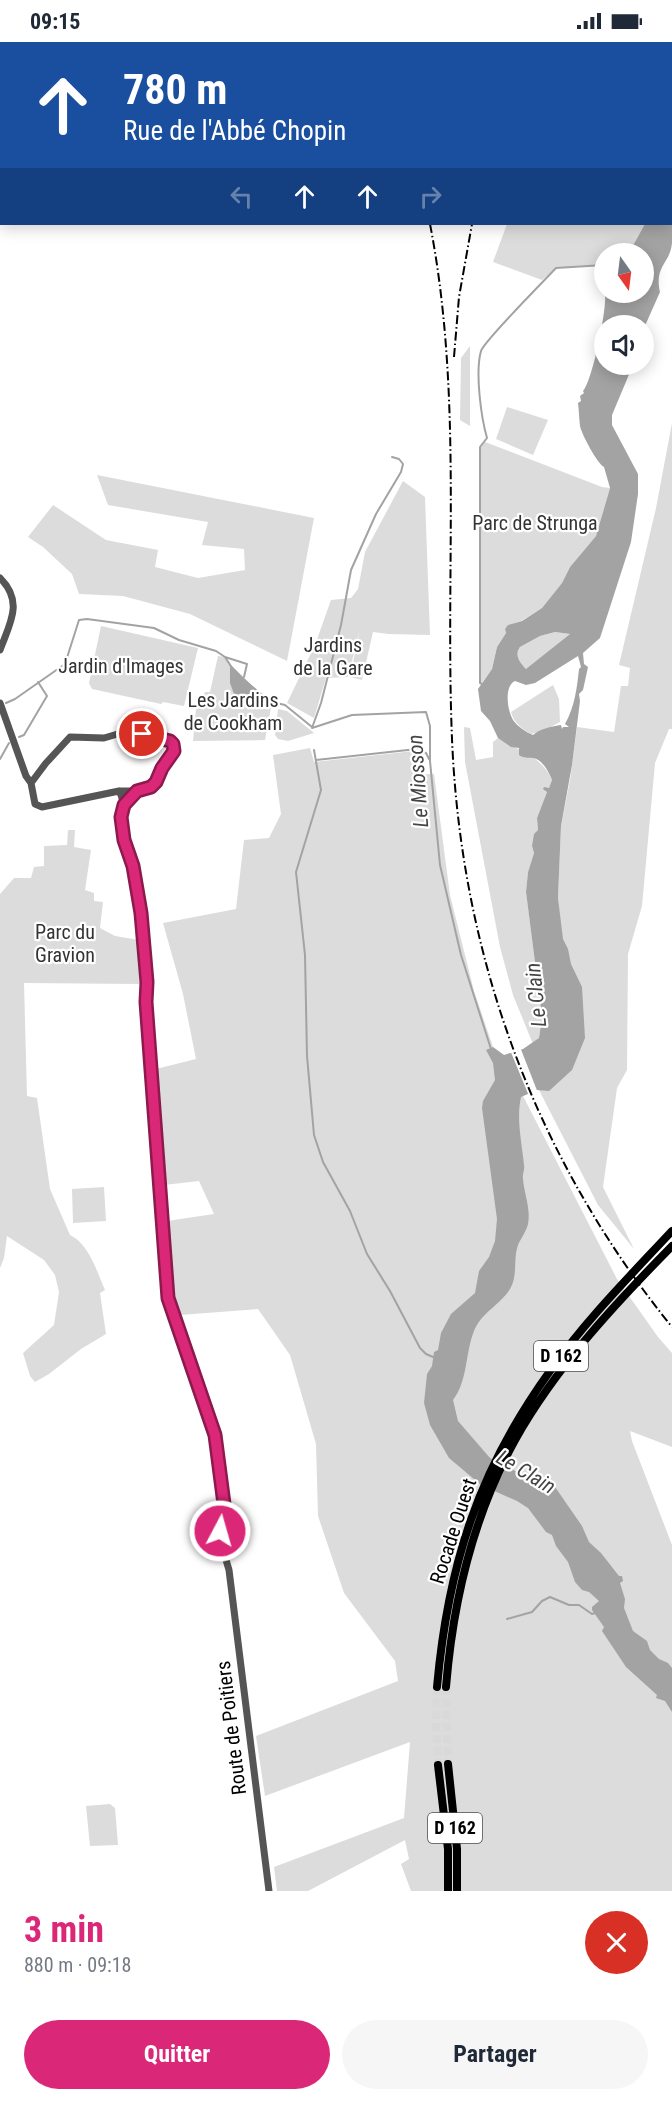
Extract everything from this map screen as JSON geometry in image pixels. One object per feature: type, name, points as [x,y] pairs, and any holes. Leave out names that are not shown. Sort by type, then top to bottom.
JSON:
[{"type":"main road","name":"Rocade Ouest","points":[[442,1687],[446,1614],[482,1490],[550,1370],[576,1337],[645,1267],[672,1231]]},
{"type":"main road","name":"Rocade Ouest","points":[[645,1267],[672,1246]]},
{"type":"main road","name":"D 162","points":[[448,1891],[443,1765],[457,1849],[457,1891]]},
{"type":"street","points":[[0,578],[10,590],[14,607],[0,650]]},
{"type":"street","points":[[0,703],[38,807],[118,791],[137,791],[151,787],[174,751],[173,744],[170,741],[128,731],[104,738],[70,737],[31,783]]},
{"type":"street","points":[[118,791],[124,805],[121,825],[133,866],[143,934],[168,1298],[215,1435],[224,1504],[221,1512],[221,1543],[217,1548],[209,1550]]},
{"type":"street","points":[[124,805],[137,791]]},
{"type":"street","points":[[221,1512],[200,1530],[198,1540],[203,1548],[225,1562]]},
{"type":"street","points":[[208,1525],[213,1525],[220,1531]]},
{"type":"street","name":"Route de Poitiers","points":[[221,1543],[229,1570],[269,1891]]},
{"type":"green space","points":[[507,225],[662,225],[651,243],[594,243],[594,265],[556,268],[542,280],[493,262]]},
{"type":"green space","points":[[470,346],[470,426],[460,420],[461,358]]},
{"type":"green space","points":[[507,407],[548,420],[533,455],[496,439]]},
{"type":"green space","points":[[672,423],[672,729],[669,729],[655,763],[642,906],[628,954],[627,1070],[617,1088],[603,1187],[634,1249],[598,1205],[539,1090],[563,1064],[570,1029],[558,898],[561,826],[577,727],[614,732],[621,686],[628,686],[630,668],[619,665],[656,508]]},
{"type":"green space","name":"Parc de Strunga","points":[[485,442],[602,487],[610,488],[596,536],[570,567],[562,583],[542,608],[505,629],[506,633],[497,647],[492,669],[481,684],[480,447]]},
{"type":"green space","points":[[97,475],[314,518],[287,661],[190,614],[123,596],[79,594],[72,574],[43,547],[28,537],[53,505],[106,540],[158,550],[155,567],[198,578],[245,570],[244,549],[202,545],[208,522],[108,505]]},
{"type":"green space","name":"Jardins de la Gare","points":[[403,481],[425,497],[430,635],[373,632],[362,680],[350,677],[360,629],[348,677],[326,678],[314,718],[287,703],[315,645],[331,600],[351,598],[358,589],[365,552]]},
{"type":"green space","name":"Jardin d'Images","points":[[101,626],[198,648],[184,706],[163,702],[161,704],[92,689],[89,683]]},
{"type":"green space","points":[[555,632],[570,634],[527,669],[525,668],[518,656],[520,647],[540,636]]},
{"type":"green space","name":"Les Jardins de Cookham","points":[[218,656],[225,657],[234,671],[272,702],[265,740],[193,741],[196,709],[205,692],[210,692]]},
{"type":"green space","points":[[553,685],[559,699],[560,722],[531,734],[519,725],[511,712]]},
{"type":"green space","points":[[278,709],[287,711],[314,733],[288,741],[278,739],[275,735]]},
{"type":"green space","points":[[464,727],[470,728],[476,760],[493,757],[493,742],[498,738],[536,760],[548,772],[552,780],[549,788],[545,790],[547,792],[537,818],[538,830],[532,846],[534,853],[528,872],[526,892],[542,1017],[539,1038],[533,1044],[513,995],[500,947],[465,762]]},
{"type":"green space","points":[[310,748],[314,762],[414,751],[416,774],[434,774],[450,895],[474,991],[493,1047],[515,1089],[523,1096],[617,1279],[672,1353],[672,1447],[630,1431],[672,1545],[672,1891],[411,1891],[401,1864],[409,1859],[405,1840],[308,1891],[277,1891],[274,1867],[404,1818],[410,1742],[265,1796],[256,1736],[398,1681],[395,1661],[344,1593],[318,1516],[316,1444],[290,1355],[258,1309],[180,1315],[173,1294],[167,1221],[214,1214],[199,1181],[164,1185],[156,1069],[196,1059],[183,994],[163,923],[236,909],[244,840],[269,838],[281,814],[273,755]]},
{"type":"green space","name":"Parc du Gravion","points":[[68,830],[75,830],[74,847],[91,850],[85,890],[94,893],[94,901],[103,902],[100,928],[115,936],[139,940],[142,984],[24,983],[27,1096],[37,1098],[50,1189],[70,1235],[77,1239],[87,1252],[105,1290],[100,1293],[106,1334],[35,1382],[30,1376],[23,1353],[54,1325],[59,1292],[55,1275],[44,1260],[7,1236],[0,1268],[0,894],[14,878],[31,878],[34,867],[44,866],[44,846],[67,845]]},
{"type":"green space","points":[[104,1187],[106,1221],[73,1223],[72,1189]]},
{"type":"green space","points":[[110,1804],[115,1808],[118,1845],[90,1846],[86,1806]]},
{"type":"shaded area","points":[[644,225],[672,225],[671,250],[659,276],[660,292],[650,315],[604,315],[605,303],[654,303],[654,243],[635,243]]},
{"type":"shaded area","points":[[594,362],[594,375],[629,375],[612,415],[612,425],[638,474],[638,494],[631,542],[600,638],[583,653],[584,664],[588,667],[583,690],[579,694],[572,765],[561,826],[558,898],[563,939],[582,987],[585,1038],[572,1070],[549,1091],[537,1090],[521,1097],[519,1122],[523,1177],[529,1213],[528,1224],[518,1245],[515,1273],[510,1289],[477,1325],[471,1340],[464,1376],[453,1400],[458,1421],[490,1458],[519,1473],[553,1484],[582,1526],[589,1542],[619,1576],[622,1576],[623,1581],[620,1583],[625,1599],[624,1608],[633,1631],[647,1641],[650,1650],[659,1659],[668,1663],[672,1668],[672,1712],[665,1701],[656,1698],[657,1695],[626,1667],[602,1631],[604,1627],[592,1610],[592,1607],[599,1601],[589,1592],[582,1590],[575,1582],[568,1562],[556,1546],[552,1535],[546,1532],[528,1508],[481,1485],[449,1458],[430,1425],[424,1403],[427,1374],[432,1366],[434,1352],[438,1350],[441,1333],[451,1314],[475,1293],[479,1271],[489,1257],[495,1241],[497,1219],[482,1108],[483,1101],[495,1080],[493,1063],[486,1050],[493,1047],[504,1055],[523,1049],[539,1038],[542,1017],[526,892],[528,872],[534,853],[532,846],[534,834],[538,830],[537,818],[547,792],[543,789],[544,787],[549,788],[552,780],[542,763],[536,759],[519,755],[519,748],[511,747],[498,738],[490,721],[481,711],[478,689],[492,669],[497,647],[508,625],[522,621],[542,608],[562,583],[570,567],[596,536],[610,488],[604,467],[594,455],[580,426],[578,403],[581,401],[580,396],[584,393]],"holes":[[[555,632],[570,634],[526,669],[518,656],[520,647],[540,636]],[[578,656],[581,667],[565,724],[569,727],[562,729],[561,725],[554,726],[542,729],[533,735],[513,720],[509,710],[509,688],[515,681],[526,685],[535,683]]]},
{"type":"shaded area","points":[[230,664],[256,690],[272,702],[234,694],[230,683]]},
{"type":"pier","points":[[520,1047],[538,1093],[529,1096],[510,1050]]},
{"type":"waterway","points":[[482,684],[480,683],[480,447],[487,438],[480,394],[481,351],[556,268],[594,266]]},
{"type":"waterway","points":[[312,728],[321,703],[341,625],[351,570],[376,514],[401,472],[403,464],[399,459],[392,457]]},
{"type":"waterway","name":"Le Miosson","points":[[6,703],[65,664],[79,620],[87,619],[154,628],[179,640],[216,651],[225,657],[234,671],[256,690],[272,702],[285,705],[312,727]]},
{"type":"waterway","points":[[225,657],[247,664],[244,677]]},
{"type":"waterway","points":[[19,737],[24,735],[47,696],[38,682]]},
{"type":"waterway","name":"Le Miosson","points":[[312,728],[352,715],[426,712],[430,726],[430,761],[440,865],[461,955],[491,1049]]},
{"type":"waterway","points":[[0,759],[9,743]]},
{"type":"waterway","points":[[316,760],[417,749],[426,753],[429,759]]},
{"type":"waterway","points":[[314,750],[321,790],[296,872],[305,955],[307,1056],[314,1135],[323,1162],[350,1211],[367,1254],[390,1291],[420,1348],[433,1357]]},
{"type":"waterway","points":[[507,1619],[532,1612],[542,1601],[550,1597],[569,1605],[579,1605],[592,1614],[595,1613]]},
{"type":"tunnel","points":[[437,1687],[438,1765]]},
{"type":"tunnel","points":[[446,1687],[448,1764]]},
{"type":"railway","points":[[430,225],[440,288],[450,416],[452,739],[458,820],[471,899],[489,976],[514,1051],[545,1124],[581,1194],[624,1262],[672,1327]]},
{"type":"railway","points":[[454,357],[459,297],[472,225]]},
{"type":"route","points":[[142,734],[170,741],[174,751],[162,768],[156,782],[145,790],[137,791],[124,805],[121,825],[133,866],[141,913],[168,1298],[215,1435],[224,1504],[220,1531]]},
{"type":"water label","name":"Le Clain","points":[[536,995]]},
{"type":"water label","name":"Le Clain","points":[[526,1472]]}]
